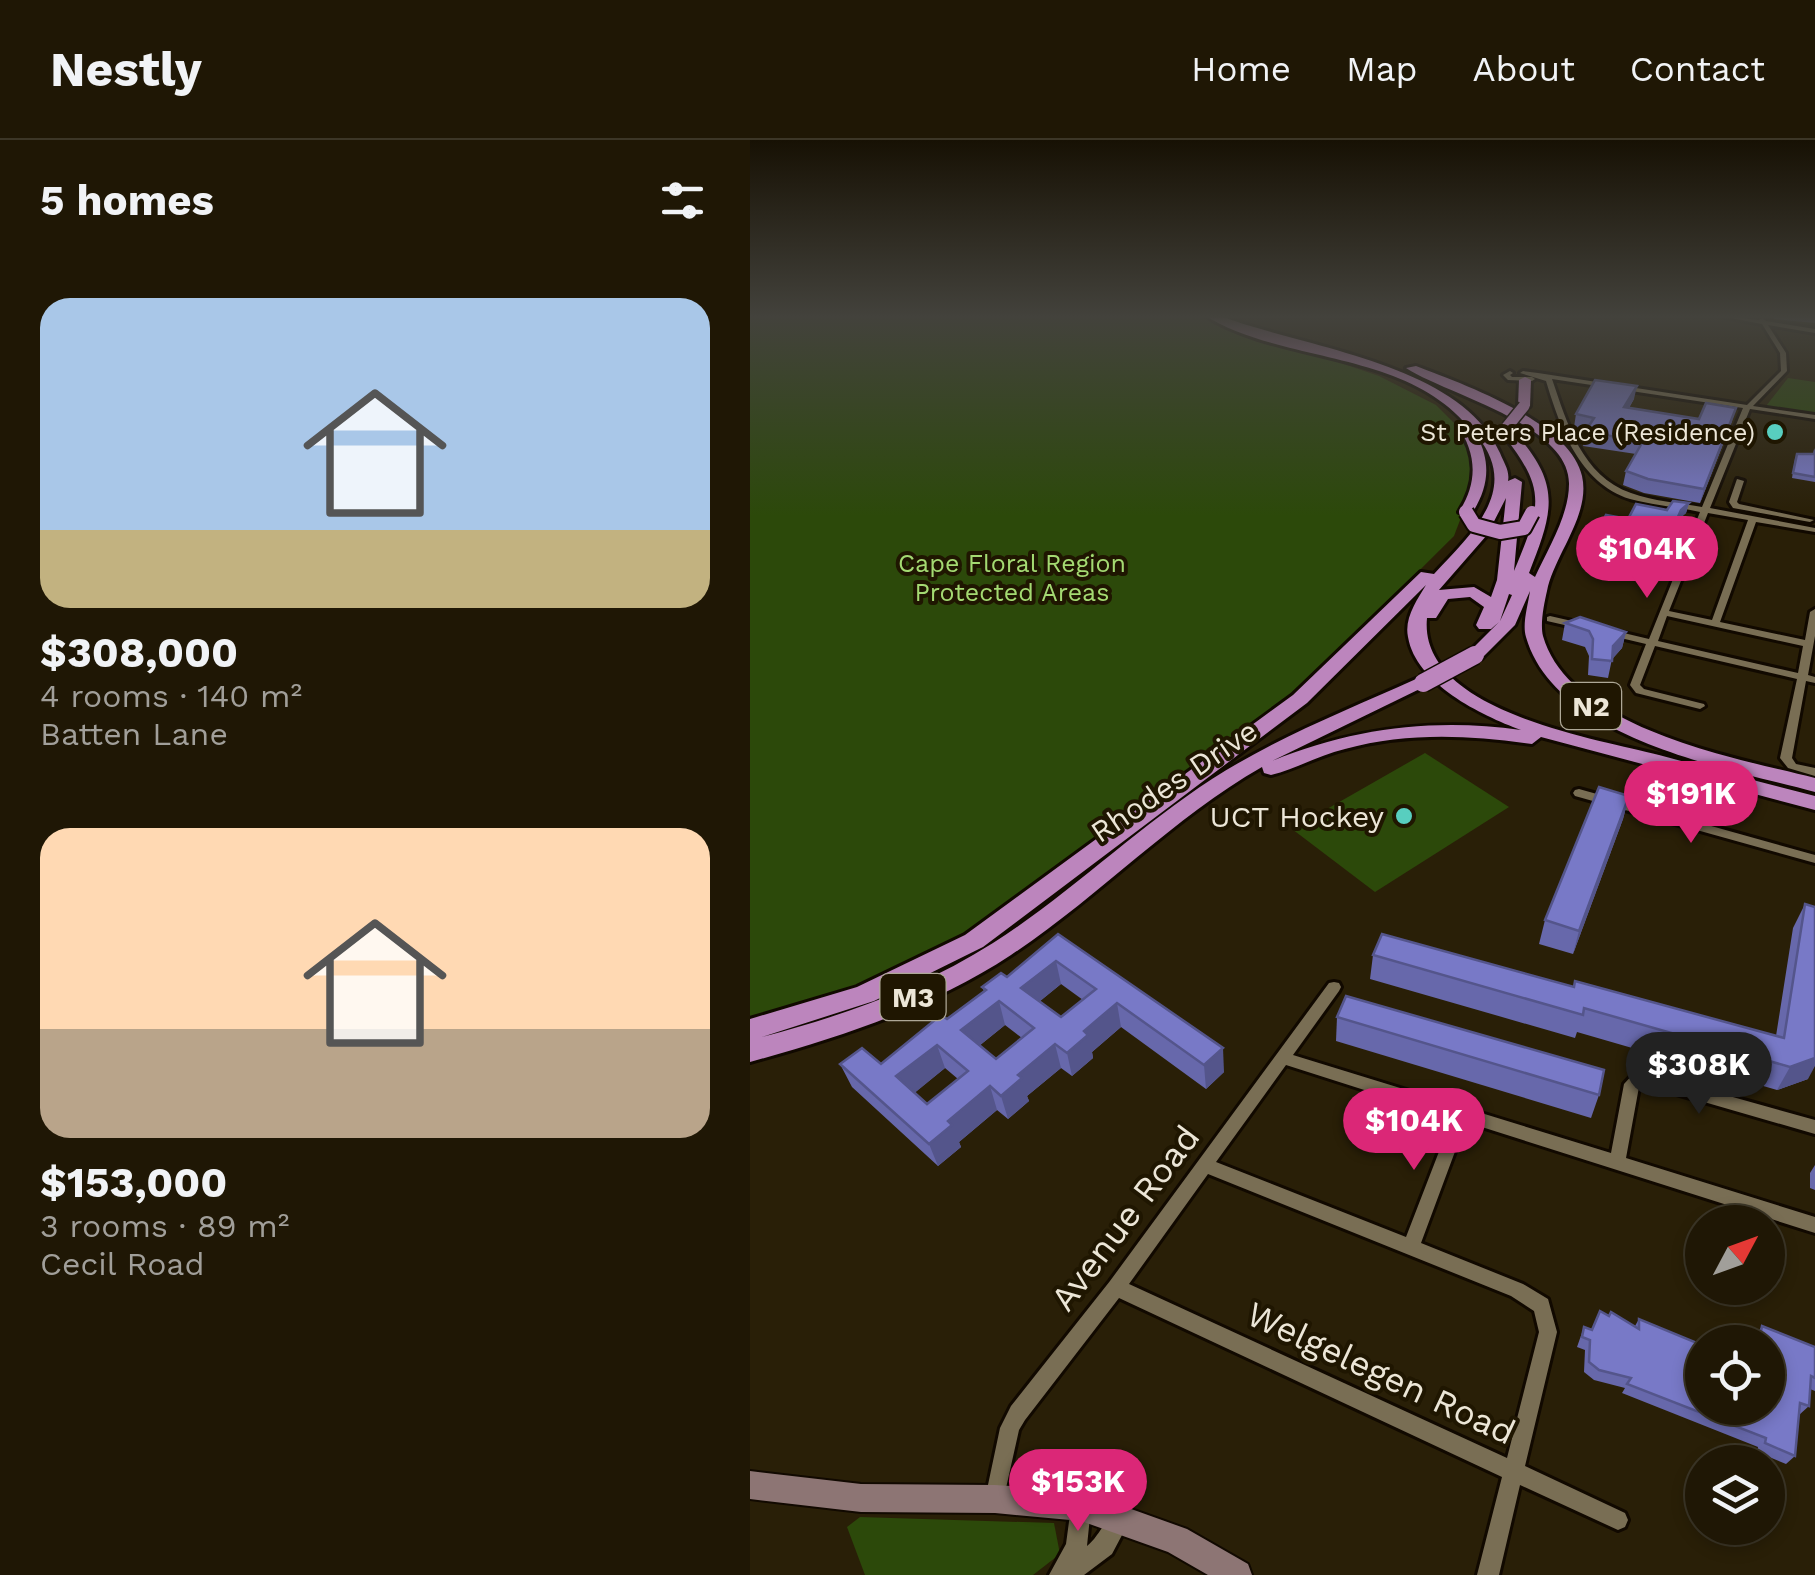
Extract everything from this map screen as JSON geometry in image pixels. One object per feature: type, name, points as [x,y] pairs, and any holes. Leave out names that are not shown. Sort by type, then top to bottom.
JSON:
[{"type":"highway","name":"N2","points":[[1406,382],[1460,410],[1495,450],[1503,486],[1488,524],[1428,591],[1416,611],[1418,643],[1436,671],[1469,698],[1517,722],[1815,804]]},
{"type":"highway","name":"M3","points":[[1438,382],[1502,414],[1539,439]]},
{"type":"highway","name":"N2","points":[[1444,382],[1473,394],[1555,445],[1576,478],[1574,499],[1530,617],[1536,647],[1552,672],[1596,710],[1652,738],[1815,788]]},
{"type":"highway","points":[[1491,629],[1500,604],[1506,556],[1514,490],[1510,461],[1479,418],[1460,410],[1456,417],[1476,445],[1482,474],[1479,492],[1466,512],[1474,525],[1499,532],[1524,529],[1530,524],[1532,513],[1531,475],[1515,419],[1518,382]]},
{"type":"highway","points":[[1506,556],[1522,506],[1524,481],[1505,438],[1526,382]]},
{"type":"highway","points":[[1515,419],[1539,439]]},
{"type":"highway","points":[[1491,629],[1546,501],[1539,469],[1515,419]]},
{"type":"highway","name":"Rhodes Drive","points":[[750,1051],[847,1024],[927,990],[1006,946],[1158,827],[1242,769],[1419,678],[1469,650],[1491,629],[1509,621],[1562,498],[1560,469],[1539,439]]},
{"type":"highway","name":"Rhodes Drive","points":[[750,1030],[866,994],[959,950],[1182,790],[1314,688],[1438,564],[1464,551]]},
{"type":"highway","points":[[1491,629],[1493,606],[1474,592],[1448,592],[1438,598],[1431,610],[1429,628],[1438,654],[1453,671],[1488,695],[1527,711],[1638,744],[1815,788]]},
{"type":"highway","points":[[1182,790],[1267,740],[1419,678]]},
{"type":"highway","points":[[1058,906],[1090,891],[1244,781],[1309,752],[1358,737],[1416,729],[1458,729],[1649,759]]},
{"type":"street","points":[[1550,382],[1568,435],[1607,488],[1633,497],[1753,519],[1773,518]]},
{"type":"street","points":[[1585,382],[1815,417]]},
{"type":"street","points":[[1700,706],[1637,689],[1635,685],[1733,438],[1750,408],[1774,382]]},
{"type":"street","points":[[1740,481],[1733,504],[1773,518],[1812,525]]},
{"type":"street","points":[[1715,624],[1753,519]]},
{"type":"street","points":[[1815,612],[1786,755],[1792,766],[1815,772]]},
{"type":"street","points":[[1664,613],[1808,644]]},
{"type":"street","points":[[1550,619],[1815,680]]},
{"type":"street","points":[[1579,793],[1815,859]]},
{"type":"street","name":"Avenue Road","points":[[995,1499],[1010,1428],[1018,1413],[1116,1286],[1334,987]]},
{"type":"street","points":[[1284,1058],[1815,1224]]},
{"type":"street","points":[[1617,1163],[1632,1084],[1640,1077],[1815,1127]]},
{"type":"street","points":[[1411,1248],[1462,1114]]},
{"type":"street","points":[[1205,1165],[1517,1290],[1542,1305],[1548,1332],[1488,1575]]},
{"type":"street","name":"Welgelegen Road","points":[[1116,1286],[1618,1520]]},
{"type":"street","points":[[750,1485],[861,1498],[995,1499],[1081,1506],[1176,1540],[1237,1575]]},
{"type":"street","points":[[1064,1575],[1076,1547],[1081,1506]]},
{"type":"street","points":[[1064,1575],[1104,1546],[1121,1518]]},
{"type":"green space","name":"Cape Floral Region Protected Areas","points":[[750,382],[1391,382],[1436,405],[1463,432],[1476,478],[1454,536],[1294,695],[986,920],[910,963],[813,1003],[750,1019]]},
{"type":"green space","points":[[1785,382],[1815,382],[1815,413],[1766,406]]},
{"type":"green space","points":[[1425,753],[1509,807],[1375,892],[1292,829]]},
{"type":"green space","points":[[860,1517],[1054,1523],[1060,1554],[1033,1575],[865,1575],[847,1527]]},
{"type":"building","points":[[1594,382],[1637,386],[1624,407],[1699,419],[1706,403],[1736,408],[1704,489],[1626,471],[1643,441],[1585,432],[1594,418],[1576,414]]},
{"type":"building","points":[[1815,450],[1815,477],[1793,473],[1797,454],[1814,454]]},
{"type":"building","points":[[1673,501],[1689,503],[1681,510],[1665,546],[1598,530],[1606,515],[1628,519],[1636,504],[1667,510]]},
{"type":"building","points":[[1580,617],[1626,632],[1613,646],[1612,661],[1592,659],[1593,639],[1589,631],[1565,623]]},
{"type":"building","points":[[1599,787],[1629,796],[1579,931],[1545,920]]},
{"type":"building","points":[[1805,904],[1815,907],[1815,1058],[1790,1067],[1584,1008],[1583,1015],[1373,955],[1382,934],[1574,987],[1575,981],[1784,1038]]},
{"type":"building","points":[[1058,934],[1223,1048],[1204,1065],[1117,1003],[1084,1031],[1088,1035],[1067,1053],[1055,1044],[1018,1075],[1022,1078],[1001,1096],[990,1086],[948,1121],[952,1125],[929,1144],[840,1064],[862,1048],[881,1064],[941,1015],[947,1019],[986,990],[982,987],[1001,973],[1007,977]],"holes":[[[1056,961],[1096,989],[1061,1017],[1021,988]],[[999,1001],[1034,1028],[996,1059],[961,1030]],[[937,1045],[968,1071],[927,1104],[896,1076]]]},
{"type":"building","points":[[1346,996],[1604,1070],[1599,1095],[1337,1017]]},
{"type":"building","points":[[1600,1311],[1609,1316],[1611,1312],[1639,1329],[1639,1319],[1685,1338],[1685,1407],[1627,1384],[1631,1378],[1599,1370],[1589,1362],[1590,1340],[1582,1337],[1584,1327],[1592,1330]]},
{"type":"building","points":[[1785,1335],[1815,1347],[1815,1378],[1811,1376],[1809,1406],[1800,1403],[1795,1456],[1785,1452],[1785,1445],[1765,1443],[1766,1438],[1733,1425],[1785,1425]]},
{"type":"place","name":"St Peters Place (Residence)","points":[[1775,432]]},
{"type":"place","name":"UCT Hockey","points":[[1404,816]]}]
